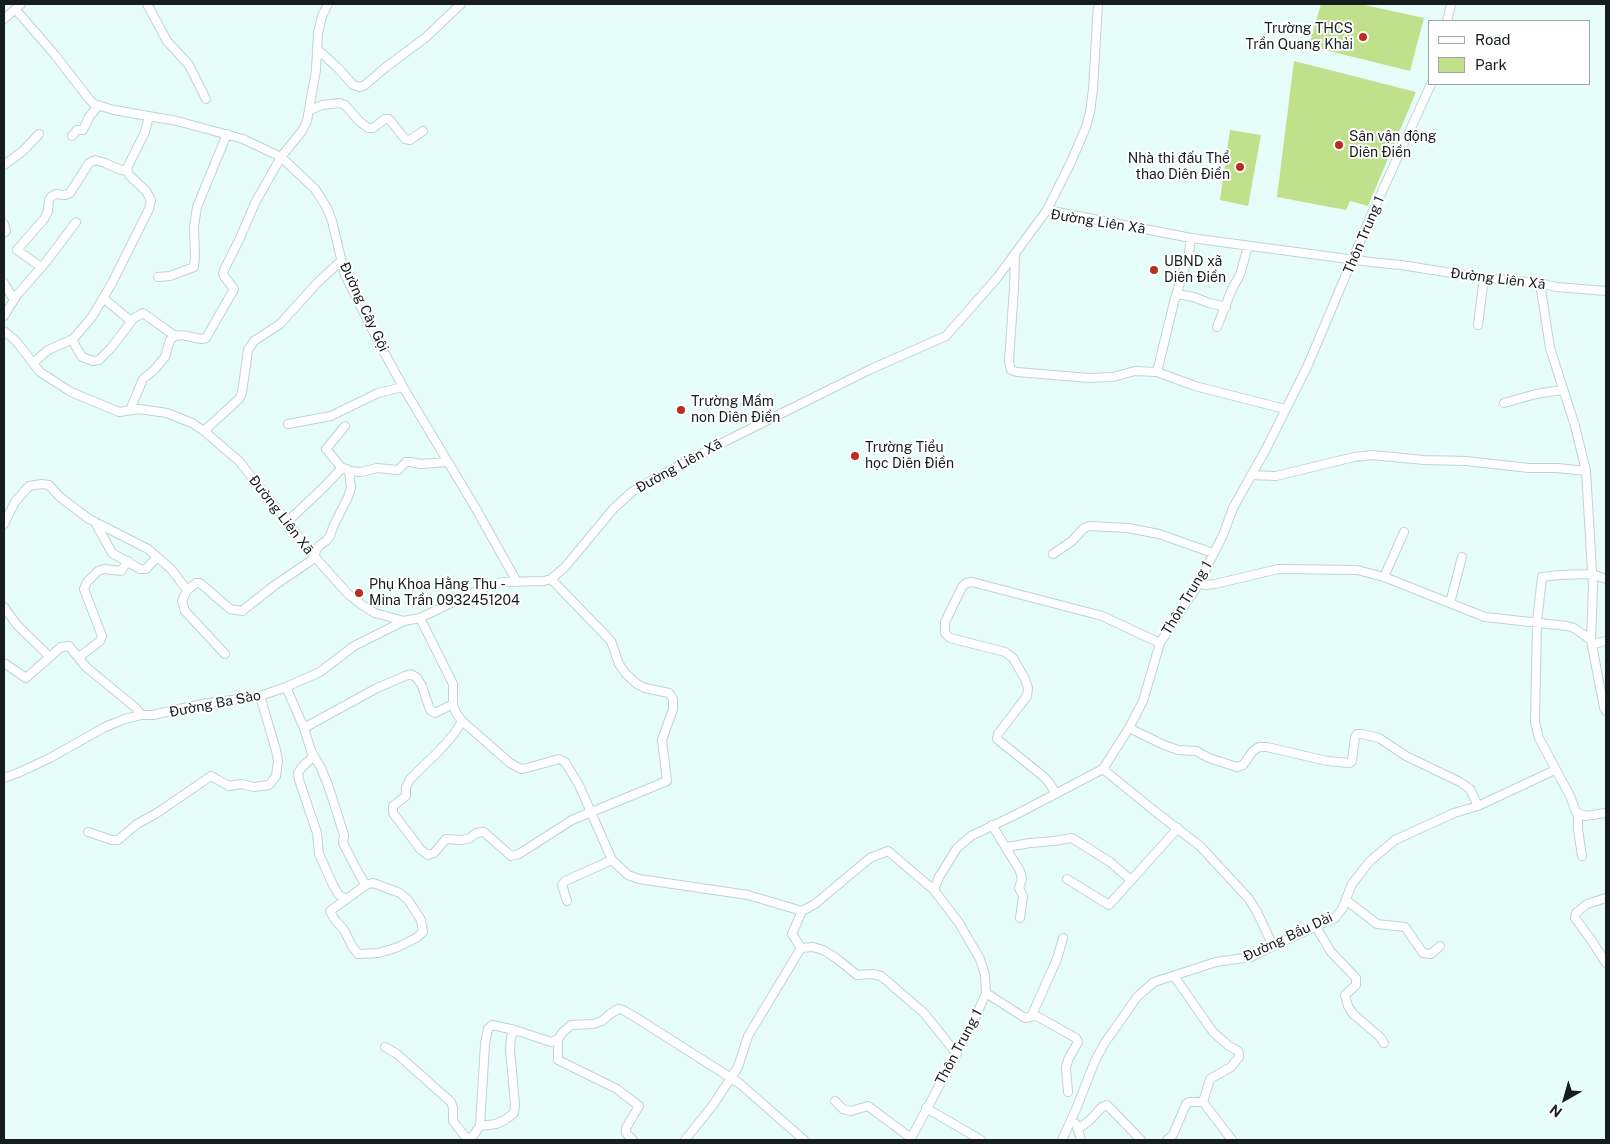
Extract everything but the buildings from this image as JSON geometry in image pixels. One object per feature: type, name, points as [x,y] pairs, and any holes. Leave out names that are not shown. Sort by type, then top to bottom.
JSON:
[{"type":"street","points":[[147,4],[168,41],[188,65],[206,99]]},
{"type":"street","points":[[130,410],[143,378],[162,362],[170,340],[175,336],[182,335],[201,339],[206,338],[234,289],[223,273],[255,203],[281,157],[302,131],[307,121],[316,70],[322,16],[328,4]]},
{"type":"street","points":[[317,49],[353,85],[360,87],[426,38],[461,4]]},
{"type":"street","points":[[1047,210],[1071,162],[1086,127],[1090,112],[1098,4]]},
{"type":"street","points":[[1447,20],[1451,4]]},
{"type":"street","points":[[4,19],[18,7],[89,99],[99,106],[89,117],[83,130],[77,130],[72,136]]},
{"type":"street","name":"Thôn Trung 1","points":[[1104,769],[1144,701],[1160,643],[1199,583],[1223,535],[1233,508],[1307,367],[1370,218],[1431,85]]},
{"type":"street","points":[[310,110],[322,105],[339,103],[345,106],[368,128],[373,128],[385,119],[389,119],[405,139],[410,140],[422,131]]},
{"type":"street","name":"Đường Cây Gội","points":[[99,106],[177,121],[243,139],[281,157],[305,177],[322,198],[332,221],[346,275],[403,387],[517,582]]},
{"type":"street","points":[[127,171],[128,164],[145,132],[149,116]]},
{"type":"street","points":[[4,165],[24,151],[39,134]]},
{"type":"street","points":[[158,277],[177,274],[194,268],[197,208],[227,134]]},
{"type":"street","points":[[34,364],[48,350],[73,339],[92,317],[112,283],[149,210],[151,200],[146,191],[127,171],[95,160],[89,162],[70,193],[65,195],[56,194],[51,197],[48,211],[44,218],[17,250],[41,267]]},
{"type":"street","name":"Đường Liên Xã","points":[[4,331],[49,379],[71,392],[113,411],[124,412],[149,409],[167,413],[192,423],[204,431],[239,461],[315,557],[348,594],[375,613],[404,621],[420,618],[491,585],[551,579],[565,567],[614,508],[640,487],[720,444],[871,369],[946,336],[1015,255],[1047,210],[1191,238],[1401,265],[1484,278],[1606,291]]},
{"type":"street","points":[[4,316],[14,300],[76,222]]},
{"type":"street","points":[[4,224],[6,231],[4,233]]},
{"type":"street","points":[[1157,372],[1189,253],[1191,238]]},
{"type":"street","points":[[1218,327],[1240,275],[1248,246]]},
{"type":"street","points":[[1015,255],[1009,362],[1011,370],[1089,378],[1113,377],[1135,372],[1157,372],[1195,386],[1285,409]]},
{"type":"street","points":[[204,431],[239,399],[242,393],[248,350],[254,340],[280,324],[318,282],[341,261]]},
{"type":"street","points":[[1478,325],[1484,278]]},
{"type":"street","points":[[4,283],[14,300]]},
{"type":"street","points":[[1540,283],[1546,335],[1575,426],[1586,471],[1592,574],[1592,642],[1599,685],[1606,711]]},
{"type":"street","points":[[1177,294],[1226,307]]},
{"type":"street","points":[[103,298],[132,321]]},
{"type":"street","points":[[73,339],[82,357],[94,361],[100,360],[132,321],[142,313],[175,336]]},
{"type":"street","points":[[288,424],[331,416],[378,393],[403,387]]},
{"type":"street","points":[[1504,403],[1562,390]]},
{"type":"street","points":[[225,654],[185,611],[182,601],[187,590],[200,582],[230,610],[242,611],[315,557],[316,550],[330,536],[351,488],[346,470],[326,449],[345,426]]},
{"type":"street","points":[[1252,475],[1276,476],[1344,459],[1372,455],[1586,471]]},
{"type":"street","points":[[287,522],[346,470],[361,472],[377,468],[398,470],[406,462],[421,464],[448,462]]},
{"type":"street","points":[[4,524],[15,502],[29,486],[49,485],[71,506],[96,522],[142,545],[171,570],[187,590]]},
{"type":"street","points":[[96,522],[112,552],[140,569],[146,568],[157,557]]},
{"type":"street","points":[[1053,554],[1072,541],[1084,528],[1090,526],[1128,528],[1159,534],[1214,553]]},
{"type":"street","points":[[1384,577],[1404,532]]},
{"type":"street","points":[[1450,603],[1462,557]]},
{"type":"street","points":[[79,657],[100,641],[102,636],[84,589],[87,582],[98,571],[104,569],[121,571],[128,562]]},
{"type":"street","points":[[1199,583],[1205,585],[1215,584],[1278,569],[1357,570],[1384,577],[1485,617],[1574,628],[1592,642],[1606,640]]},
{"type":"street","points":[[1582,856],[1578,830],[1578,814],[1536,728],[1537,622],[1542,577],[1592,574],[1606,579]]},
{"type":"street","points":[[462,721],[439,752],[410,779],[406,786],[406,796],[393,806],[393,813],[421,850],[428,855],[434,853],[446,839],[462,840],[470,838],[476,833],[484,832],[512,856],[519,854],[572,820],[667,781],[662,740],[673,709],[673,699],[670,693],[645,688],[637,684],[626,674],[619,664],[611,641],[551,579]]},
{"type":"street","points":[[1056,794],[1044,777],[997,739],[998,734],[1027,696],[1028,688],[1025,679],[1013,658],[1005,652],[950,638],[946,633],[945,622],[962,587],[966,583],[972,582],[1078,609],[1102,616],[1160,643]]},
{"type":"street","points":[[4,607],[17,625],[50,658]]},
{"type":"street","points":[[420,618],[453,684],[453,704],[456,713],[462,721],[510,763],[520,768],[527,768],[559,759],[565,762],[579,786],[612,860],[628,876],[748,895],[802,911],[792,934],[801,948]]},
{"type":"street","name":"Đường Ba Sào","points":[[4,778],[50,758],[105,727],[125,719],[141,715],[153,716],[202,704],[260,696],[286,687],[320,672],[354,646],[404,621]]},
{"type":"street","points":[[4,663],[26,678],[29,678],[65,645],[69,646],[86,667],[141,715]]},
{"type":"street","points":[[304,728],[377,688],[411,674],[417,678],[422,686],[430,710],[435,713],[453,704]]},
{"type":"street","points":[[286,687],[314,756],[321,768],[344,835],[343,843],[366,885]]},
{"type":"street","points":[[88,832],[112,840],[118,840],[137,824],[157,813],[211,776],[229,786],[241,784],[254,786],[269,785],[276,776],[278,761],[260,696]]},
{"type":"street","points":[[1129,728],[1164,746],[1178,750],[1196,751],[1209,758],[1237,767],[1243,765],[1253,751],[1259,747],[1267,747],[1326,761],[1350,763],[1352,760],[1354,737],[1357,734],[1362,734],[1379,738],[1406,756],[1460,782],[1470,789],[1478,806]]},
{"type":"street","points":[[314,756],[298,773],[299,780],[317,833],[319,854],[333,885],[340,895],[346,899]]},
{"type":"street","points":[[934,890],[947,862],[957,848],[971,836],[1104,769],[1152,810],[1200,846],[1249,899],[1273,946]]},
{"type":"street","name":"Đường Bầu Dài","points":[[1062,1140],[1095,1061],[1115,1027],[1144,990],[1154,982],[1216,962],[1245,959],[1335,918],[1342,909],[1352,884],[1386,846],[1395,840],[1478,806],[1555,770]]},
{"type":"street","points":[[1578,814],[1589,816],[1606,813]]},
{"type":"street","points":[[992,825],[1020,871],[1022,878],[1019,888],[1023,896],[1020,918]]},
{"type":"street","points":[[1067,879],[1109,905],[1117,899],[1131,880],[1178,828]]},
{"type":"street","points":[[1007,847],[1072,838],[1110,862],[1131,880]]},
{"type":"street","name":"Thôn Trung 1","points":[[802,911],[815,904],[870,858],[888,851],[934,890],[959,923],[980,959],[985,975],[986,993],[972,1025],[911,1139]]},
{"type":"street","points":[[567,901],[562,885],[565,881],[612,860]]},
{"type":"street","points":[[374,883],[400,893],[416,912],[423,926],[423,932],[416,938],[398,947],[379,953],[358,954],[330,911],[346,899],[366,885],[374,883]]},
{"type":"street","points":[[1606,898],[1587,904],[1576,913],[1575,918],[1592,940],[1606,963]]},
{"type":"street","points":[[1346,900],[1377,924],[1405,927],[1423,953],[1431,954],[1440,946]]},
{"type":"street","points":[[1316,927],[1331,952],[1356,978],[1356,985],[1345,995],[1352,1014],[1380,1037],[1384,1043]]},
{"type":"street","points":[[986,993],[1025,1018],[1033,1014],[1064,938]]},
{"type":"street","points":[[801,948],[813,947],[823,950],[857,975],[872,974],[881,976],[924,1013],[956,1053]]},
{"type":"street","points":[[685,1140],[738,1067],[748,1036],[801,948]]},
{"type":"street","points":[[1174,976],[1213,1032],[1238,1051],[1239,1054],[1239,1057],[1231,1067],[1210,1079],[1203,1102]]},
{"type":"street","points":[[386,1047],[398,1054],[451,1102],[454,1108],[453,1121],[470,1140],[480,1126],[484,1044],[488,1029],[492,1025],[515,1030],[551,1042],[558,1039],[571,1025],[593,1024],[602,1021],[618,1009],[623,1010],[744,1086],[804,1140]]},
{"type":"street","points":[[1033,1014],[1074,1036],[1078,1042],[1068,1060],[1066,1068],[1068,1092]]},
{"type":"street","points":[[480,1126],[496,1124],[506,1120],[514,1113],[515,1104],[510,1050],[511,1037],[515,1030]]},
{"type":"street","points":[[558,1039],[558,1060],[618,1089],[639,1106],[626,1128],[626,1133],[633,1140]]},
{"type":"street","points":[[835,1101],[843,1109],[851,1111],[868,1106],[911,1139]]},
{"type":"street","points":[[1167,1140],[1173,1135],[1186,1104],[1203,1102]]},
{"type":"street","points":[[1203,1102],[1232,1140]]},
{"type":"street","points":[[1078,1129],[1107,1105],[1141,1140]]},
{"type":"street","points":[[926,1108],[981,1140]]},
{"type":"street","points":[[1074,1115],[1081,1140]]},
{"type":"green space","points":[[1321,4],[1360,4],[1424,18],[1410,71],[1309,46]]},
{"type":"green space","name":"Sân vận động Diên Điền","points":[[1294,61],[1416,92],[1368,206],[1350,201],[1346,210],[1277,197]]},
{"type":"green space","name":"Nhà thi đấu Thể thao Diên Điền","points":[[1230,130],[1261,135],[1248,206],[1220,200]]},
{"type":"place","name":"Trường THCS Trần Quang Khải","points":[[1363,37]]},
{"type":"place","name":"Sân vận động Diên Điền","points":[[1339,145]]},
{"type":"place","name":"Nhà thi đấu Thể thao Diên Điền","points":[[1240,167]]},
{"type":"place","name":"UBND xã Diên Điền","points":[[1154,270]]},
{"type":"place","name":"Trường Mầm non Diên Điền","points":[[681,410]]},
{"type":"place","name":"Trường Tiểu học Diên Điền","points":[[855,456]]},
{"type":"place","name":"Phụ Khoa Hằng Thu - Mina Trần 0932451204","points":[[359,593]]}]
